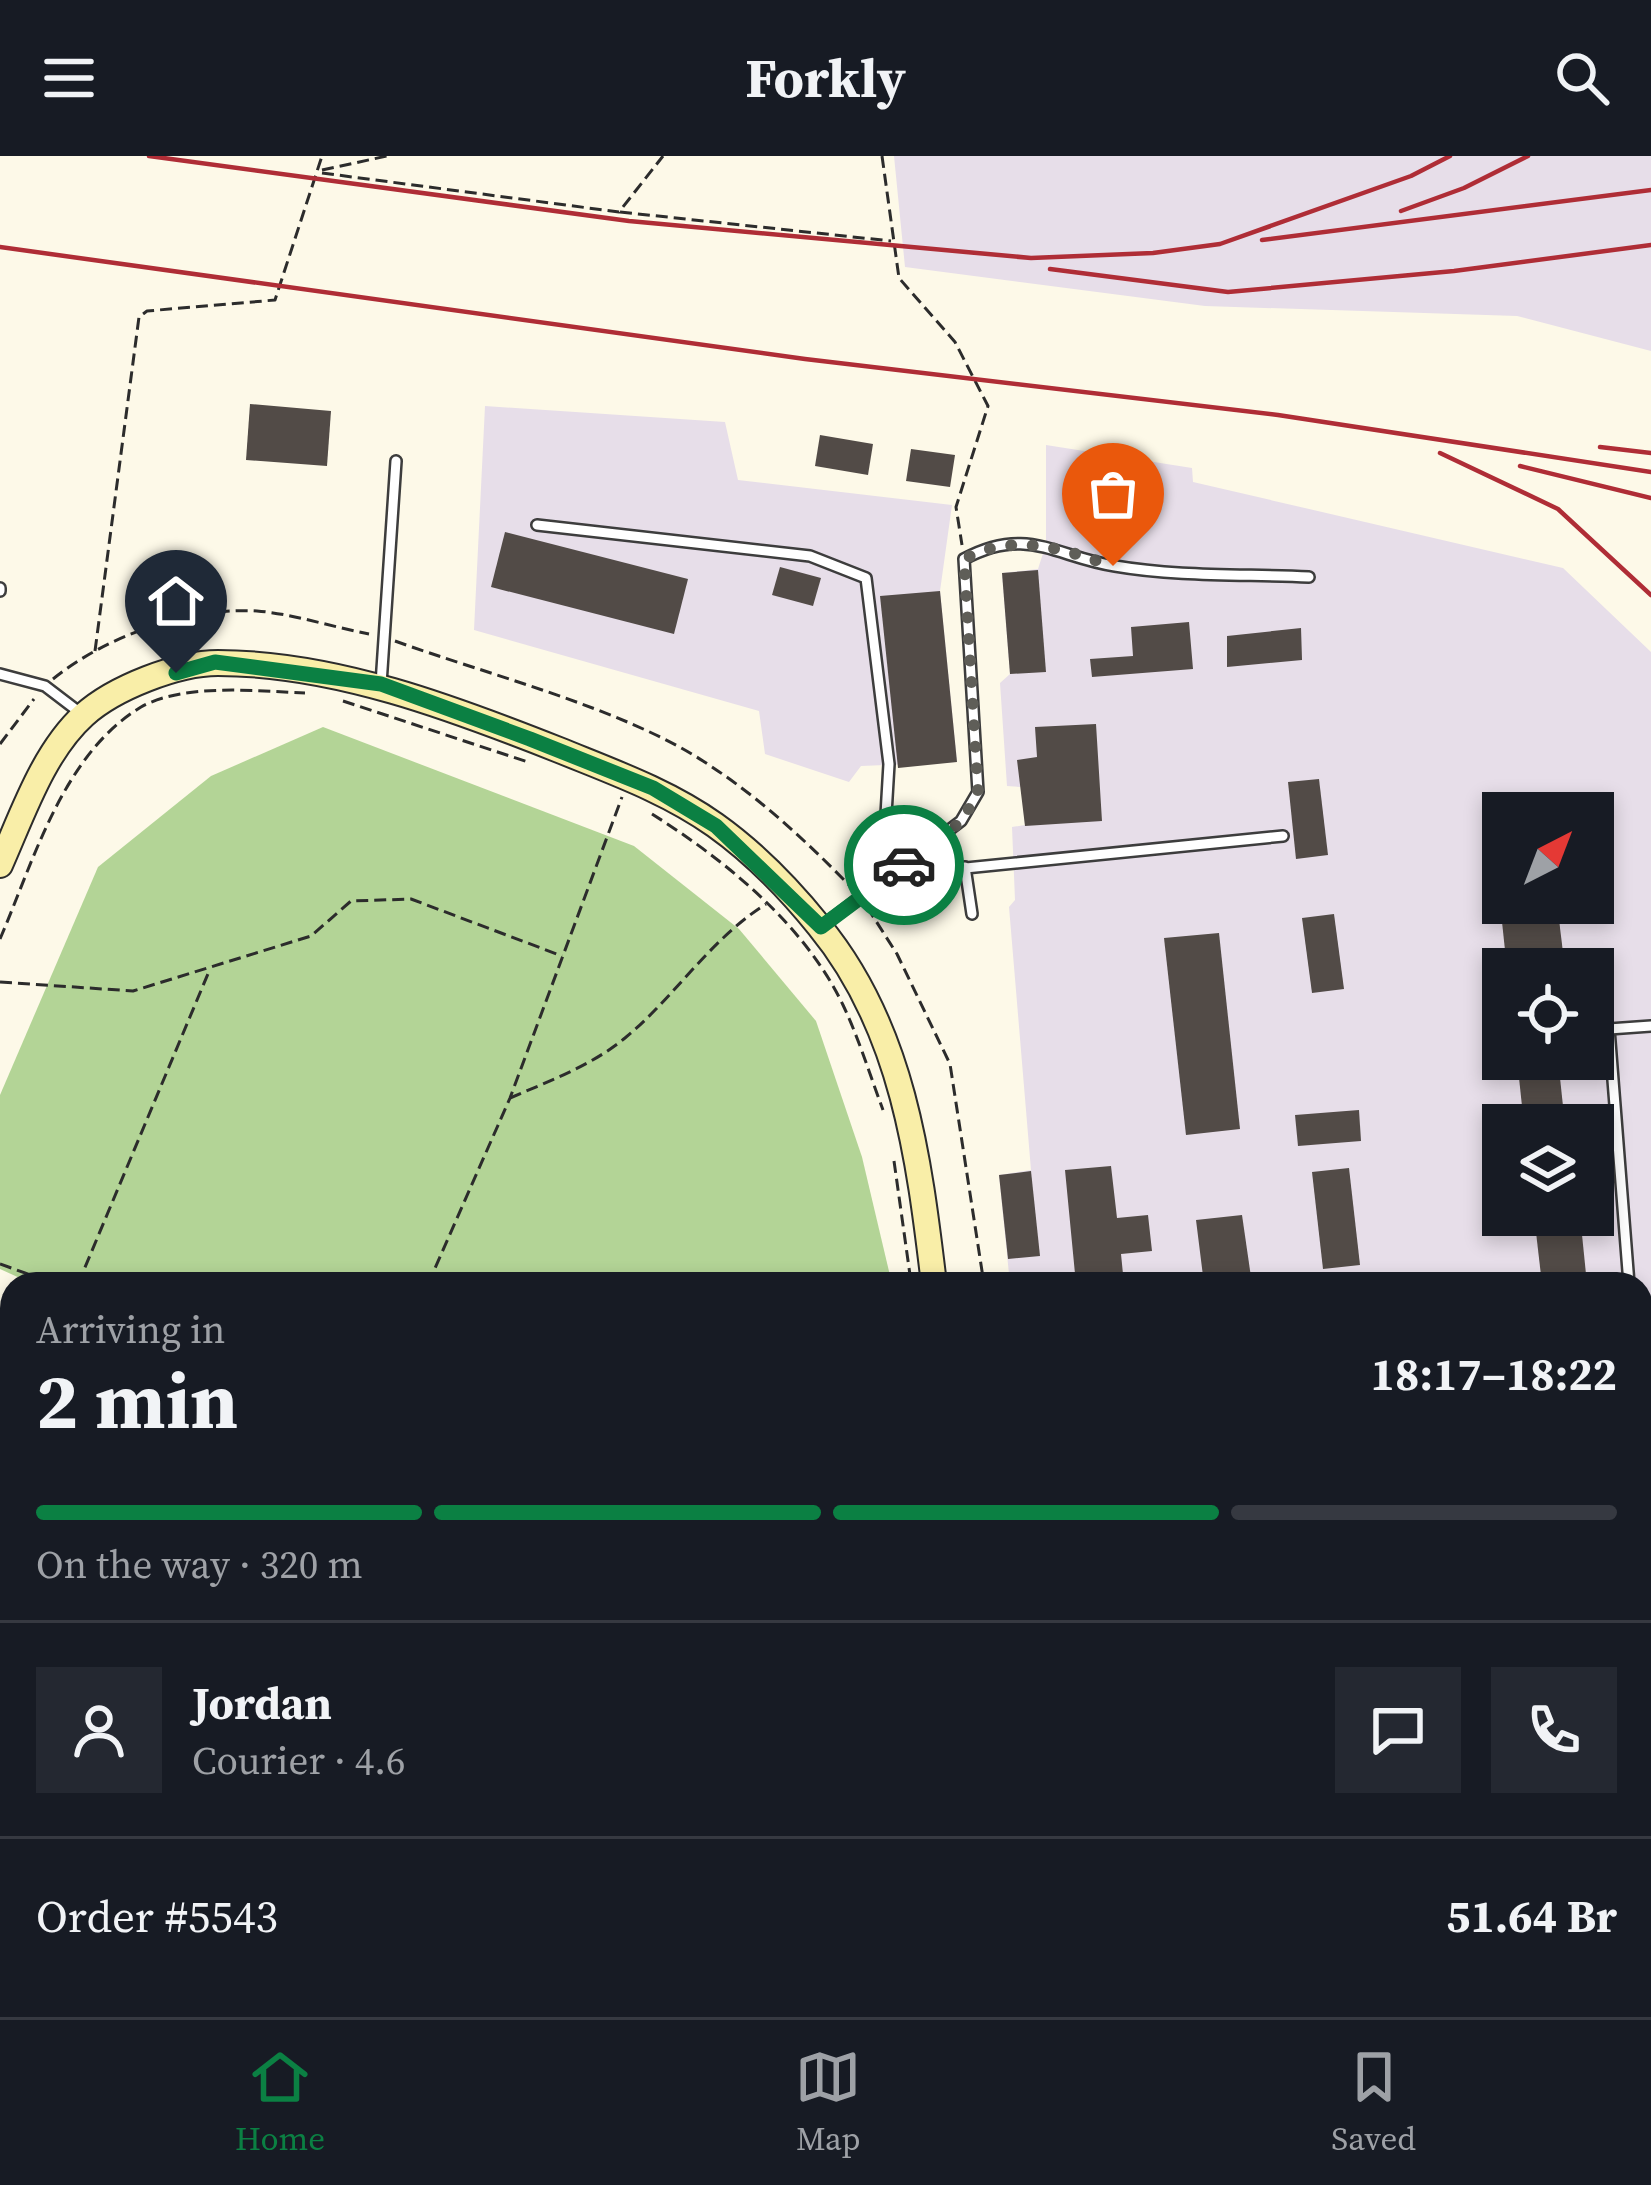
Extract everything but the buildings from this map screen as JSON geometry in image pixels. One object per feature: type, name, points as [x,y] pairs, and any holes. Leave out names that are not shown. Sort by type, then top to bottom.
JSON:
[{"type":"main road","points":[[0,865],[44,769],[83,716],[136,683],[215,662],[381,684],[653,788],[716,826],[821,927],[875,1017],[901,1084],[919,1154],[933,1272]]},
{"type":"lane","points":[[381,684],[396,461]]},
{"type":"lane","points":[[537,525],[810,556],[866,578],[889,764],[886,879]]},
{"type":"lane","points":[[821,927],[962,821],[978,792],[964,559],[986,548],[1046,544],[1113,566],[1310,577]]},
{"type":"lane","points":[[0,674],[45,686],[83,716]]},
{"type":"lane","points":[[886,879],[1282,836]]},
{"type":"lane","points":[[964,867],[972,914]]},
{"type":"lane","points":[[1629,1272],[1609,1029],[1651,1026]]},
{"type":"path","points":[[95,651],[140,317],[147,311],[274,300],[322,156]]},
{"type":"path","points":[[320,171],[387,156]]},
{"type":"path","points":[[619,212],[663,156]]},
{"type":"path","points":[[882,156],[899,278],[955,342],[988,406],[956,507],[964,559]]},
{"type":"path","points":[[320,171],[619,212],[891,241]]},
{"type":"path","points":[[0,744],[45,686],[95,651],[176,621],[258,611],[386,638],[621,722],[700,759],[790,824],[860,897],[897,954],[950,1064],[982,1272]]},
{"type":"path","points":[[0,939],[86,754],[143,706],[217,689],[317,693]]},
{"type":"path","points":[[339,700],[536,765]]},
{"type":"path","points":[[433,1272],[509,1098],[623,795]]},
{"type":"path","points":[[642,807],[719,856],[767,903],[841,1001],[889,1124]]},
{"type":"path","points":[[0,982],[133,991],[311,937],[351,901],[411,899],[562,956]]},
{"type":"path","points":[[509,1098],[581,1067],[626,1037],[690,966],[767,903]]},
{"type":"path","points":[[82,1272],[210,968]]},
{"type":"path","points":[[892,1147],[910,1272]]},
{"type":"shaded area","points":[[894,156],[1651,156],[1651,351],[1517,316],[1205,306],[905,267]]},
{"type":"shaded area","points":[[485,406],[725,422],[738,480],[952,505],[940,591],[957,762],[861,766],[849,782],[765,754],[759,711],[474,630]]},
{"type":"shaded area","points":[[1046,445],[1192,468],[1193,482],[1563,568],[1651,652],[1651,1272],[1009,1272],[999,1175],[1031,1170],[1009,907],[1015,900],[1012,827],[1025,825],[1021,787],[1007,786],[1000,683],[1010,674],[1002,573],[1038,569],[1046,544]]},
{"type":"green space","points":[[323,727],[634,846],[739,929],[816,1021],[862,1157],[889,1272],[0,1269],[0,1095],[98,867],[211,776]]},
{"type":"railway","points":[[149,156],[629,221],[1031,258],[1153,253],[1220,244],[1411,176],[1450,156]]},
{"type":"railway","points":[[1401,211],[1464,188],[1528,156]]},
{"type":"railway","points":[[1262,240],[1651,190]]},
{"type":"railway","points":[[1050,269],[1228,292],[1454,271],[1651,245]]},
{"type":"railway","points":[[0,247],[805,359],[1278,415],[1651,472]]},
{"type":"railway","points":[[1600,447],[1651,453]]},
{"type":"railway","points":[[1440,453],[1558,509],[1651,595]]},
{"type":"railway","points":[[1520,466],[1651,498]]},
{"type":"way so far","points":[[904,865],[962,821],[978,792],[964,559],[986,548],[1046,544],[1113,566]]},
{"type":"route","points":[[176,673],[215,662],[381,684],[530,739],[653,788],[716,826],[784,886],[821,927],[904,865]]}]
